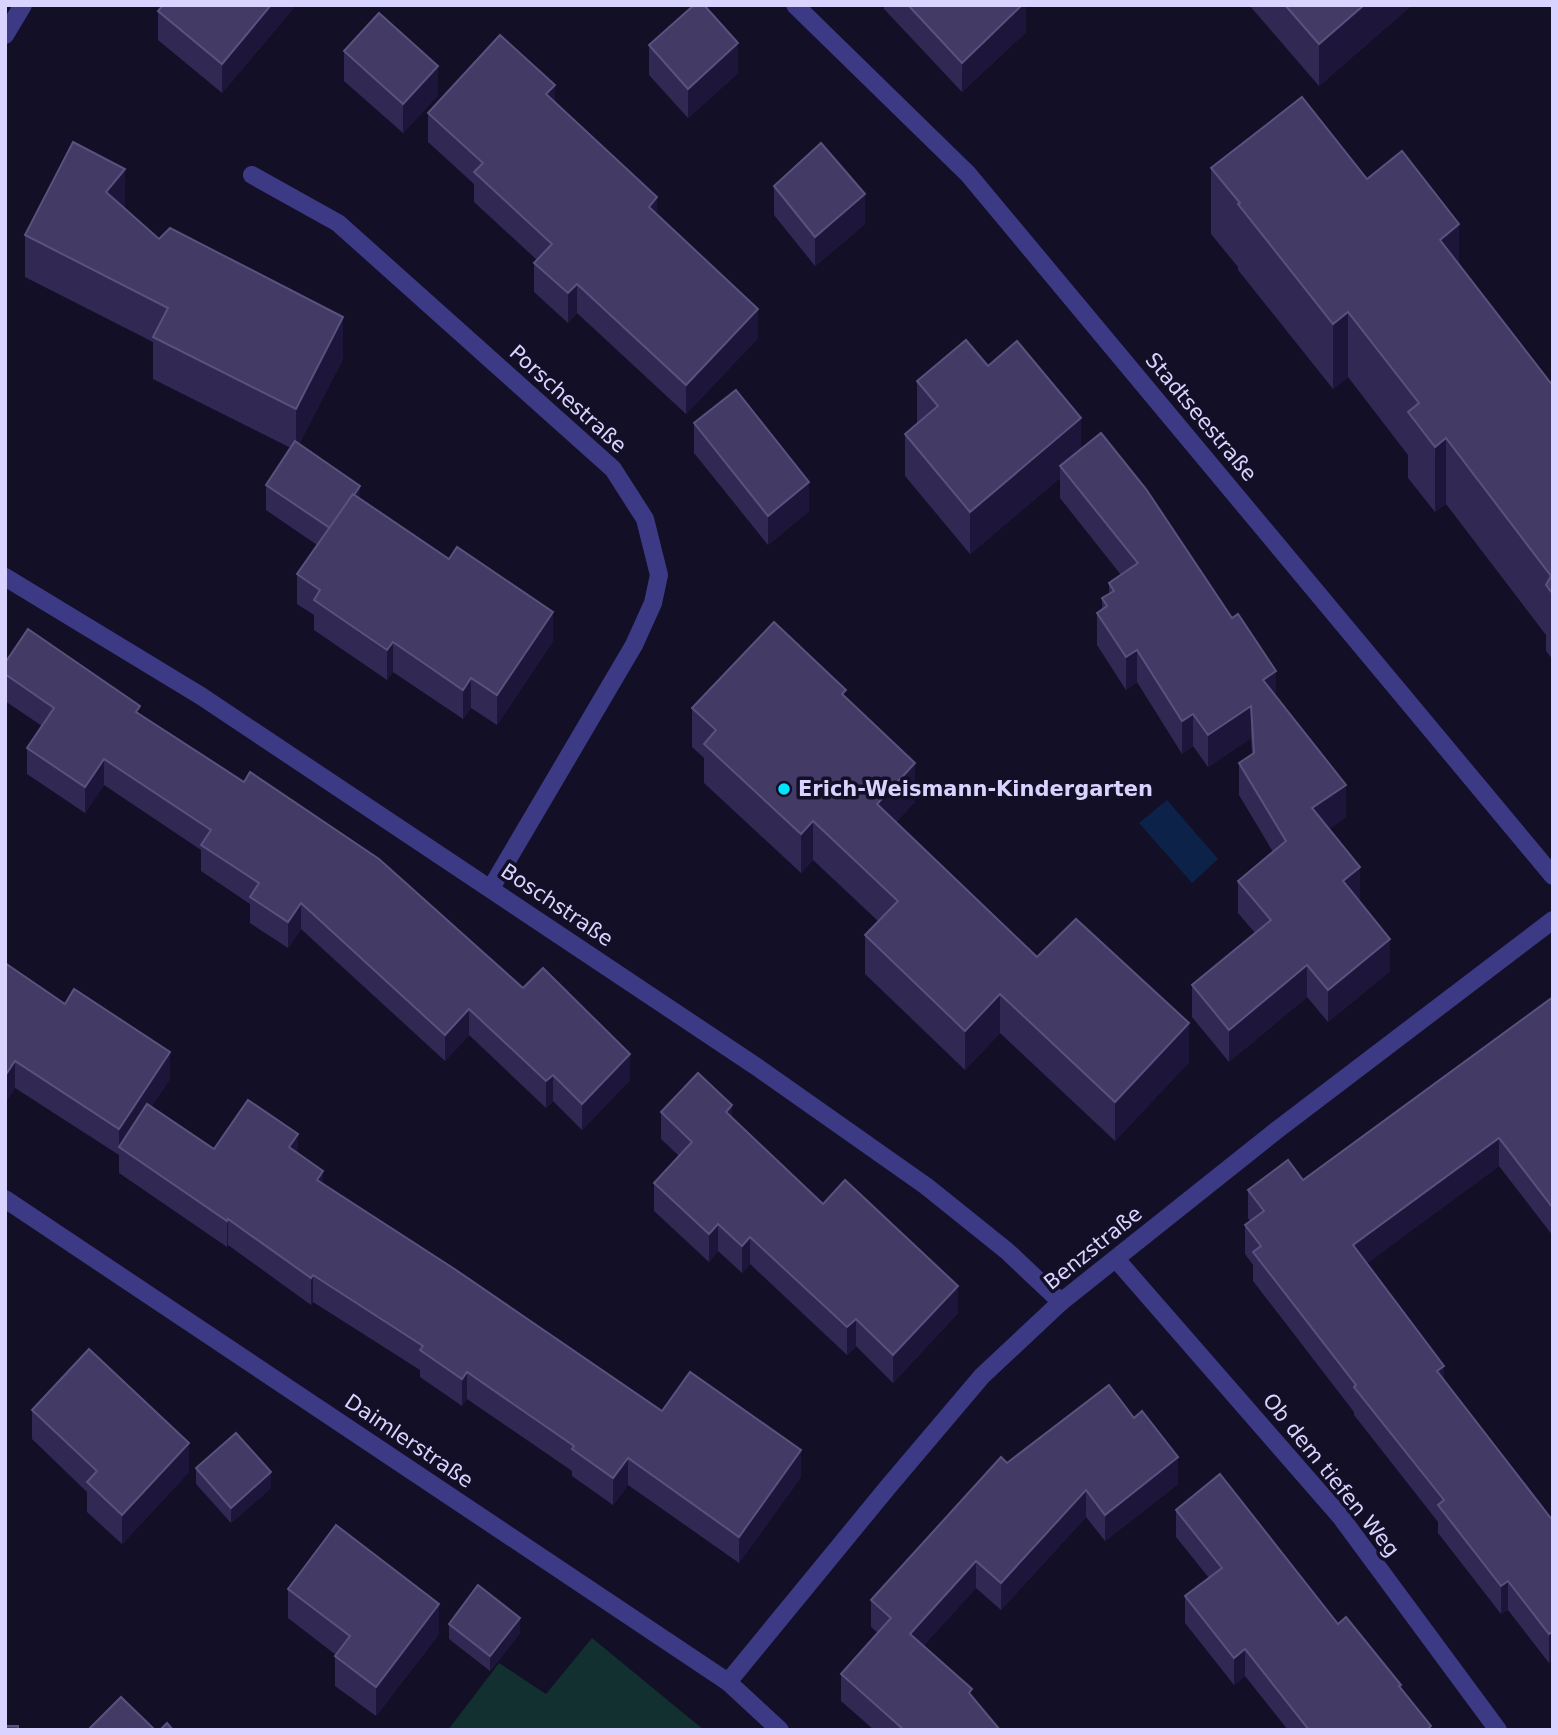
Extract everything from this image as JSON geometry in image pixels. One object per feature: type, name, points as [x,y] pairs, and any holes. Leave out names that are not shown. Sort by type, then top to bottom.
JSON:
[{"type":"street","points":[[5,35],[23,5]]},
{"type":"street","name":"Stadtseestraße","points":[[794,5],[968,174],[1553,876]]},
{"type":"street","name":"Porschestraße","points":[[252,175],[338,223],[613,469],[645,519],[659,575],[653,603],[634,645],[491,888]]},
{"type":"street","name":"Boschstraße","points":[[5,577],[201,696],[757,1067],[926,1186],[1007,1251],[1061,1302]]},
{"type":"street","name":"Benzstraße","points":[[728,1682],[982,1376],[1061,1302],[1277,1130],[1553,920]]},
{"type":"street","name":"Daimlerstraße","points":[[5,1199],[728,1682],[780,1730]]},
{"type":"street","name":"Ob dem tiefen Weg","points":[[1116,1259],[1340,1516],[1498,1730]]},
{"type":"green space","points":[[592,1638],[704,1730],[448,1730],[499,1663],[546,1694]]},
{"type":"water","points":[[1167,800],[1218,859],[1192,883],[1139,823]]},
{"type":"building","points":[[163,5],[271,5],[222,64],[158,11]]},
{"type":"building","points":[[694,5],[704,5],[738,43],[688,89],[649,45]]},
{"type":"building","points":[[908,5],[1022,5],[962,63]]},
{"type":"building","points":[[1285,5],[1364,5],[1319,44]]},
{"type":"building","points":[[379,13],[438,66],[403,104],[344,51]]},
{"type":"building","points":[[500,35],[555,85],[546,94],[657,197],[649,207],[758,309],[686,385],[577,284],[568,293],[534,263],[552,244],[474,172],[483,163],[428,113]]},
{"type":"building","points":[[1302,97],[1367,179],[1402,151],[1459,224],[1440,240],[1553,386],[1553,594],[1546,585],[1551,576],[1446,438],[1435,447],[1408,412],[1419,403],[1348,312],[1333,324],[1211,168]]},
{"type":"building","points":[[73,142],[125,169],[106,192],[159,239],[170,228],[343,317],[296,409],[153,337],[168,308],[25,235]]},
{"type":"building","points":[[821,143],[865,194],[815,237],[774,186]]},
{"type":"building","points":[[966,340],[988,366],[1017,341],[1081,418],[970,512],[905,434],[938,406],[917,381]]},
{"type":"building","points":[[736,390],[809,482],[768,516],[694,423]]},
{"type":"building","points":[[1101,433],[1146,489],[1232,618],[1238,614],[1276,671],[1263,680],[1346,785],[1312,808],[1360,867],[1343,881],[1390,939],[1328,990],[1307,965],[1229,1030],[1192,985],[1271,920],[1238,881],[1286,841],[1239,763],[1254,753],[1251,706],[1208,735],[1193,714],[1182,721],[1137,650],[1126,657],[1097,613],[1107,606],[1102,598],[1114,591],[1109,583],[1138,563],[1060,466]]},
{"type":"building","points":[[295,441],[360,486],[330,528],[266,485]]},
{"type":"building","points":[[353,494],[449,559],[457,547],[553,612],[497,695],[471,678],[463,690],[393,642],[387,650],[314,600],[320,590],[297,574]]},
{"type":"building","points":[[774,622],[846,690],[842,694],[915,763],[877,804],[1037,957],[1076,919],[1189,1023],[1115,1102],[1000,994],[965,1031],[865,935],[898,901],[813,821],[801,834],[704,744],[716,730],[692,708]]},
{"type":"building","points":[[28,629],[140,706],[136,712],[244,782],[250,772],[379,859],[523,988],[543,968],[630,1054],[582,1104],[553,1075],[546,1081],[469,1009],[445,1035],[301,903],[288,922],[250,897],[259,883],[201,845],[211,830],[104,759],[85,787],[27,748],[54,708],[5,674],[5,663]]},
{"type":"building","points":[[5,963],[65,1004],[74,989],[170,1052],[119,1129],[15,1061],[7,1073],[5,1072]]},
{"type":"building","points":[[1553,997],[1553,1208],[1499,1138],[1353,1245],[1444,1366],[1437,1371],[1553,1521],[1553,1631],[1549,1634],[1508,1581],[1501,1586],[1438,1505],[1444,1500],[1354,1387],[1356,1385],[1253,1252],[1261,1246],[1245,1225],[1264,1211],[1248,1190],[1288,1160],[1303,1180]]},
{"type":"building","points":[[698,1073],[732,1105],[726,1112],[823,1204],[845,1180],[958,1286],[893,1355],[856,1319],[847,1327],[750,1237],[742,1246],[718,1224],[709,1234],[654,1183],[692,1142],[661,1112]]},
{"type":"building","points":[[248,1100],[298,1134],[289,1147],[323,1171],[317,1180],[453,1268],[662,1411],[690,1372],[801,1450],[739,1537],[628,1458],[613,1478],[572,1449],[574,1446],[467,1372],[462,1379],[420,1350],[423,1346],[313,1275],[311,1278],[119,1147],[147,1104],[214,1149]]},
{"type":"building","points":[[89,1349],[189,1443],[122,1515],[87,1482],[97,1471],[32,1410]]},
{"type":"building","points":[[1109,1385],[1134,1418],[1142,1411],[1178,1457],[1105,1515],[1086,1490],[1001,1583],[976,1561],[910,1634],[972,1689],[969,1693],[1000,1730],[904,1730],[841,1674],[891,1618],[871,1600],[1001,1457],[1007,1463]]},
{"type":"building","points":[[236,1433],[271,1472],[231,1508],[196,1468]]},
{"type":"building","points":[[1220,1474],[1338,1624],[1346,1617],[1401,1685],[1399,1686],[1431,1726],[1427,1730],[1309,1730],[1245,1649],[1234,1658],[1185,1596],[1222,1568],[1176,1510]]},
{"type":"building","points":[[336,1525],[439,1604],[376,1687],[335,1656],[350,1636],[288,1589]]},
{"type":"building","points":[[478,1585],[520,1618],[490,1656],[449,1624]]},
{"type":"building","points":[[121,1697],[155,1730],[88,1730]]},
{"type":"building","points":[[167,1723],[173,1730],[160,1730]]},
{"type":"building","points":[[5,1726],[18,1726],[18,1730],[5,1730]]},
{"type":"place","name":"Erich-Weismann-Kindergarten","points":[[784,789]]}]
